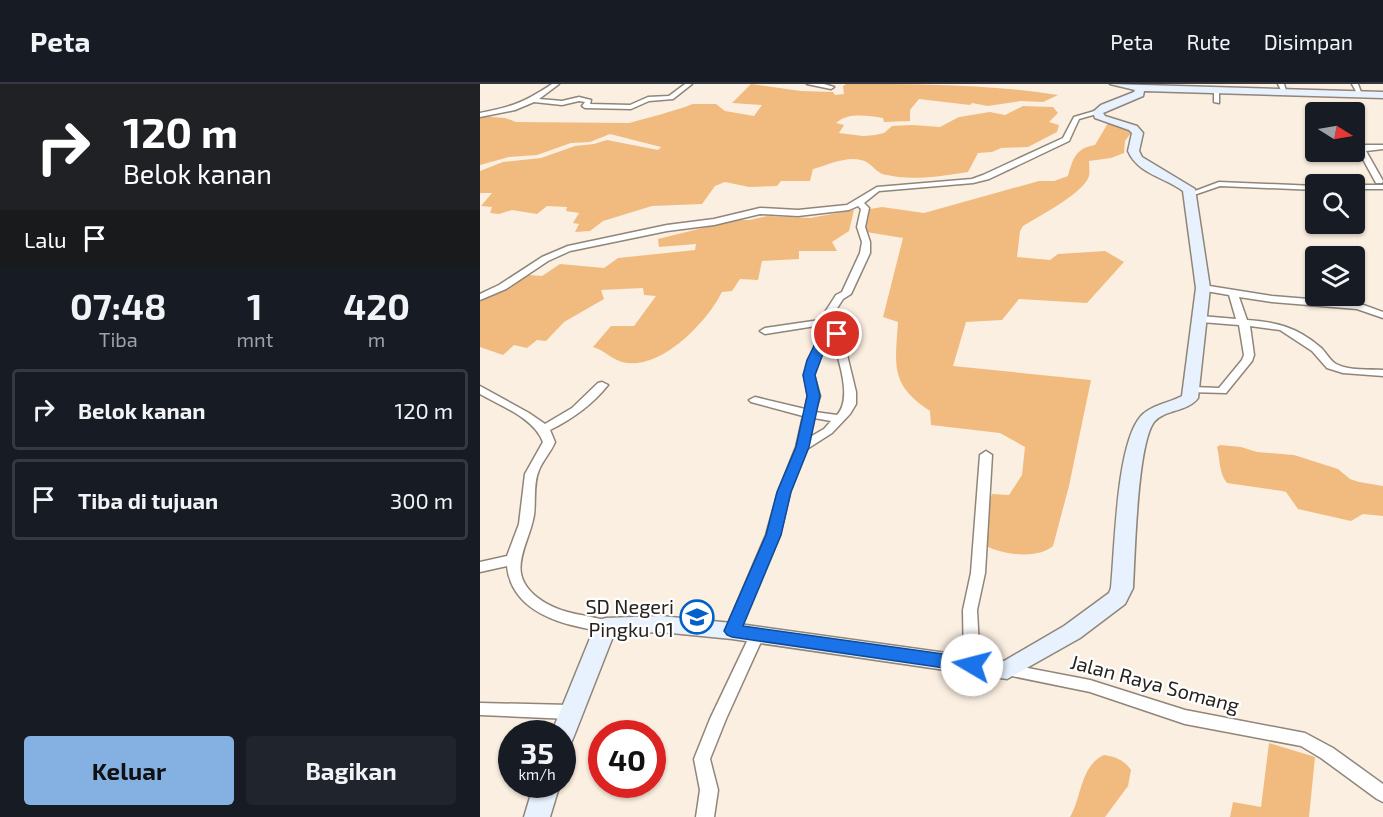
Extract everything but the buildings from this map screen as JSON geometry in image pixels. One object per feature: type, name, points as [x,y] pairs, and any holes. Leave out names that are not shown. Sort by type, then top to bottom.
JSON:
[{"type":"street","points":[[480,115],[508,111],[533,100],[556,84]]},
{"type":"street","points":[[622,116],[631,107],[648,99],[671,98],[688,84]]},
{"type":"street","points":[[810,84],[831,87]]},
{"type":"street","points":[[1115,84],[1216,96],[1283,88],[1357,89],[1383,95]]},
{"type":"street","points":[[480,297],[493,293],[555,254],[568,249],[621,240],[639,233],[714,222],[760,210],[806,212],[841,208],[859,203],[877,189],[973,181],[986,177],[1066,139],[1076,118],[1098,112],[1140,94],[1140,88]]},
{"type":"street","points":[[533,100],[562,104],[579,99],[589,102],[585,106]]},
{"type":"street","points":[[574,110],[585,106],[631,107]]},
{"type":"street","points":[[480,389],[525,415],[544,429],[549,442],[531,473],[526,524],[513,560],[514,575],[520,589],[537,604],[559,617],[576,623],[606,626],[642,623],[732,631],[1007,670],[1072,632],[1117,598],[1122,588],[1134,456],[1140,430],[1147,419],[1190,398],[1192,390],[1203,288],[1191,217],[1191,194],[1182,182],[1153,170],[1138,160],[1134,155],[1133,143],[1138,133],[1133,128],[1100,118],[1098,112]]},
{"type":"street","points":[[1379,185],[1362,150],[1367,147],[1383,147]]},
{"type":"street","points":[[1191,194],[1219,184],[1305,188]]},
{"type":"street","points":[[824,322],[839,297],[846,294],[865,253],[866,242],[861,227],[865,208],[859,203]]},
{"type":"street","points":[[1203,288],[1272,299],[1358,306],[1383,315]]},
{"type":"street","points":[[1192,390],[1222,391],[1247,361],[1249,341],[1233,293]]},
{"type":"street","points":[[1201,319],[1284,328],[1316,349],[1331,366],[1343,370],[1383,373]]},
{"type":"street","points":[[765,331],[824,322]]},
{"type":"street","points":[[802,447],[820,437],[839,419],[850,404],[850,392],[837,334],[824,322]]},
{"type":"street","points":[[732,631],[773,535],[784,492],[802,447],[813,396],[809,375],[813,360],[822,340],[837,334]]},
{"type":"street","points":[[544,429],[569,417],[585,404],[602,385]]},
{"type":"street","points":[[755,400],[839,419]]},
{"type":"street","points":[[972,665],[970,610],[978,573],[987,455]]},
{"type":"street","points":[[480,567],[513,560]]},
{"type":"street","points":[[567,720],[606,626]]},
{"type":"street","points":[[705,817],[709,790],[702,759],[757,635]]},
{"type":"street","name":"Jalan Raya Somang","points":[[1007,670],[1090,686],[1185,717],[1305,740],[1327,753],[1383,794]]},
{"type":"street","points":[[480,709],[570,712]]},
{"type":"street","points":[[537,817],[543,798]]},
{"type":"shaded area","points":[[751,84],[801,91],[833,92],[835,95],[844,94],[843,86],[846,84],[979,87],[1058,95],[1043,102],[1021,101],[988,106],[919,99],[910,110],[910,121],[884,122],[883,118],[852,116],[836,123],[844,125],[839,133],[863,136],[884,133],[892,126],[940,127],[959,117],[990,112],[1005,115],[1023,106],[1053,107],[1058,113],[1049,122],[1059,125],[1057,132],[1028,147],[1001,148],[992,152],[978,153],[968,172],[928,177],[897,177],[881,173],[862,160],[848,159],[813,169],[810,181],[781,181],[777,186],[749,187],[725,182],[715,186],[702,204],[652,206],[603,221],[590,231],[575,232],[579,224],[573,223],[579,213],[566,211],[567,207],[547,206],[537,214],[512,210],[499,214],[490,213],[492,207],[481,206],[492,193],[480,193],[480,171],[503,162],[541,158],[575,146],[607,140],[658,150],[661,147],[610,134],[590,142],[571,143],[537,155],[509,157],[480,165],[480,116],[505,118],[516,122],[629,123],[692,104],[716,104],[725,111],[754,116],[762,105],[732,103]]},
{"type":"shaded area","points":[[1108,123],[1131,130],[1125,141],[1124,153],[1111,158],[1089,161],[1089,176],[1078,190],[1060,204],[1023,226],[1020,231],[1017,257],[1050,260],[1058,254],[1105,251],[1124,262],[1087,303],[1019,299],[1002,320],[966,322],[953,366],[1091,380],[1069,486],[1053,546],[1038,553],[1007,553],[981,543],[985,515],[992,494],[1009,495],[1022,475],[1025,447],[1000,433],[931,425],[930,411],[908,392],[902,383],[896,363],[898,322],[883,317],[903,238],[860,231],[864,210],[882,207],[924,213],[1039,181],[1054,181],[1068,176],[1079,151],[1095,145]]},
{"type":"shaded area","points":[[854,210],[849,231],[832,242],[837,251],[799,251],[799,259],[762,261],[758,280],[740,279],[732,291],[722,292],[694,330],[681,342],[652,360],[637,363],[622,362],[593,347],[611,326],[634,326],[656,296],[644,295],[643,288],[601,290],[604,299],[564,322],[546,341],[537,340],[527,348],[514,345],[503,355],[480,347],[480,302],[529,275],[542,276],[560,264],[604,268],[618,258],[695,250],[696,244],[659,247],[658,239],[735,220],[750,220],[767,216],[810,218]]},
{"type":"shaded area","points":[[1220,445],[1241,447],[1257,452],[1294,455],[1338,469],[1350,479],[1383,486],[1383,516],[1363,514],[1351,521],[1298,509],[1286,492],[1227,483],[1220,466],[1217,447]]},
{"type":"shaded area","points":[[1269,743],[1315,757],[1309,817],[1230,817],[1233,802],[1261,807]]},
{"type":"shaded area","points":[[1104,755],[1119,760],[1131,770],[1128,786],[1105,817],[1070,817],[1086,774],[1096,760]]},
{"type":"place","name":"SD Negeri Pingku 01","points":[[697,617]]},
{"type":"route","points":[[837,334],[822,340],[813,360],[809,375],[813,396],[802,447],[784,492],[773,535],[732,631],[972,665]]}]
